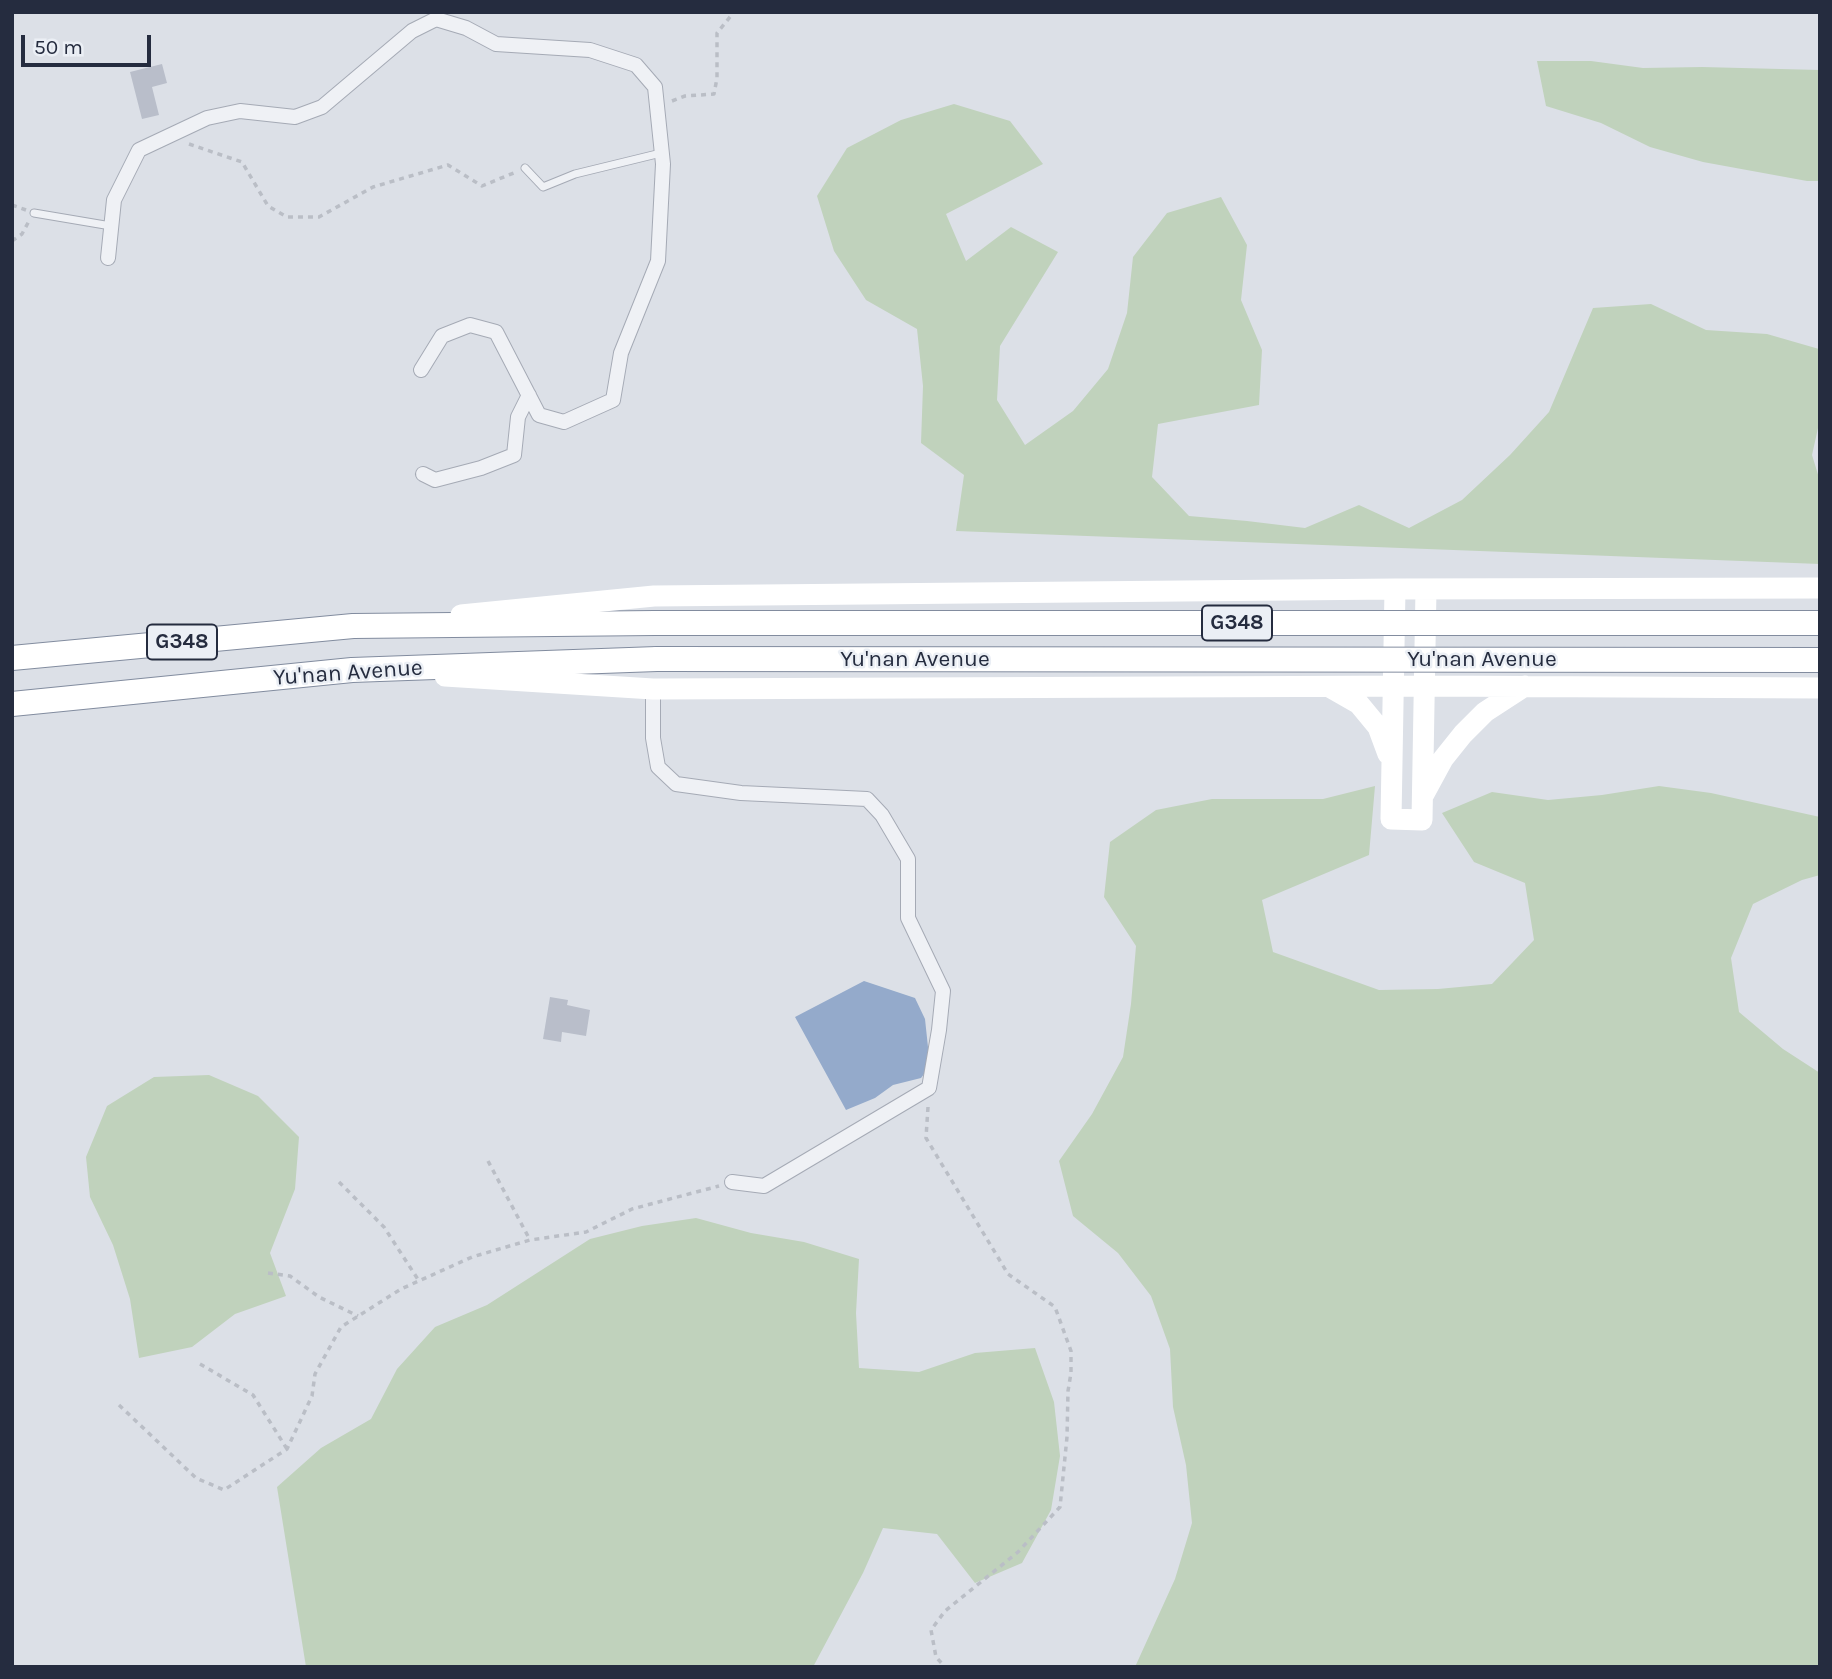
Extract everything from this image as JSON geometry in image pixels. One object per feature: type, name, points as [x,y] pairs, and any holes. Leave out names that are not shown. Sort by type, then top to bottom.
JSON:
[{"type":"highway","name":"Yu'nan Avenue","points":[[12,658],[353,626],[655,623],[1820,623]]},
{"type":"highway","name":"Yu'nan Avenue","points":[[12,704],[352,670],[657,659],[1820,660]]},
{"type":"main road","points":[[353,626],[654,596],[1820,588]]},
{"type":"main road","points":[[1395,589],[1391,819],[1422,820],[1426,589]]},
{"type":"main road","points":[[352,670],[653,689],[1394,686],[1820,688]]},
{"type":"main road","points":[[1423,796],[1443,759],[1463,734],[1485,712],[1525,686]]},
{"type":"main road","points":[[1329,687],[1359,704],[1378,727],[1393,767]]},
{"type":"street","points":[[108,258],[114,200],[139,150],[207,118],[240,111],[295,117],[322,107],[412,31],[436,19],[466,28],[496,44],[590,50],[636,65],[655,87],[663,164],[658,261],[621,353],[613,400],[565,422],[539,415],[496,332],[470,326],[442,336],[421,370]]},
{"type":"street","points":[[423,474],[435,480],[481,468],[514,455],[518,417],[529,395]]},
{"type":"street","points":[[653,689],[653,738],[659,767],[676,784],[741,793],[867,799],[882,815],[908,859],[908,918],[943,991],[929,1088],[764,1186],[732,1182]]},
{"type":"lane","points":[[525,168],[543,187],[575,174],[662,153]]},
{"type":"lane","points":[[34,213],[111,226]]},
{"type":"path","points":[[657,107],[685,96],[714,94],[717,78],[717,33],[734,12]]},
{"type":"path","points":[[167,137],[242,162],[268,206],[287,217],[319,217],[373,187],[448,165],[482,186],[525,168]]},
{"type":"path","points":[[12,240],[22,234],[34,213]]},
{"type":"path","points":[[929,1088],[926,1138],[1008,1275],[1055,1307],[1071,1351],[1072,1373],[1068,1391],[1067,1437],[1060,1507],[1018,1552],[945,1611],[931,1630],[936,1657],[945,1667]]},
{"type":"path","points":[[488,1161],[530,1240]]},
{"type":"path","points":[[339,1182],[384,1227],[419,1281]]},
{"type":"path","points":[[118,1405],[196,1478],[224,1490],[287,1449],[312,1396],[315,1374],[341,1327],[401,1289],[472,1257],[530,1240],[586,1231],[632,1209],[732,1182]]},
{"type":"path","points":[[268,1273],[290,1276],[319,1297],[358,1316]]},
{"type":"path","points":[[200,1364],[253,1395],[287,1449]]},
{"type":"green space","points":[[1537,61],[1591,61],[1643,68],[1820,70],[1820,181],[1703,162],[1650,147],[1601,123],[1546,106]]},
{"type":"green space","points":[[954,104],[1010,121],[1043,164],[946,214],[966,261],[1011,227],[1058,252],[1000,346],[997,400],[1025,445],[1073,411],[1108,369],[1127,313],[1133,257],[1167,213],[1221,197],[1247,245],[1241,300],[1262,350],[1259,405],[1158,424],[1152,477],[1189,516],[1305,528],[1359,505],[1409,528],[1462,500],[1510,455],[1549,412],[1593,308],[1651,304],[1706,330],[1767,334],[1819,349],[1820,419],[1812,455],[1820,481],[1820,564],[956,531],[964,475],[921,443],[923,386],[917,329],[866,300],[834,251],[817,196],[847,148],[901,120]]},
{"type":"green space","points":[[1375,786],[1369,855],[1262,900],[1273,952],[1379,990],[1438,989],[1492,984],[1534,940],[1525,883],[1474,862],[1442,813],[1492,792],[1548,800],[1659,786],[1711,793],[1820,817],[1820,875],[1802,880],[1753,904],[1731,958],[1739,1012],[1783,1049],[1820,1073],[1820,1667],[1135,1667],[1175,1579],[1192,1523],[1186,1465],[1173,1407],[1170,1349],[1151,1296],[1118,1253],[1073,1216],[1059,1161],[1092,1114],[1123,1057],[1136,946],[1104,897],[1110,842],[1156,810],[1212,799],[1323,799]]},
{"type":"green space","points":[[209,1075],[258,1096],[299,1137],[295,1189],[270,1253],[286,1296],[235,1314],[192,1347],[139,1358],[130,1299],[113,1245],[90,1197],[86,1157],[107,1106],[154,1077]]},
{"type":"green space","points":[[696,1218],[751,1233],[804,1242],[859,1259],[856,1313],[859,1368],[919,1372],[975,1353],[1035,1348],[1054,1402],[1060,1456],[1051,1510],[1022,1563],[975,1583],[937,1534],[883,1528],[863,1573],[813,1667],[306,1667],[277,1487],[321,1448],[371,1419],[397,1369],[435,1327],[487,1305],[590,1239],[642,1226]]},
{"type":"water","points":[[864,981],[915,998],[925,1019],[930,1066],[921,1078],[893,1085],[875,1098],[846,1110],[795,1017]]},
{"type":"building","points":[[162,64],[167,83],[152,87],[159,115],[142,119],[130,72]]},
{"type":"building","points":[[550,997],[568,1000],[567,1005],[590,1010],[586,1036],[562,1032],[561,1042],[543,1039]]}]
